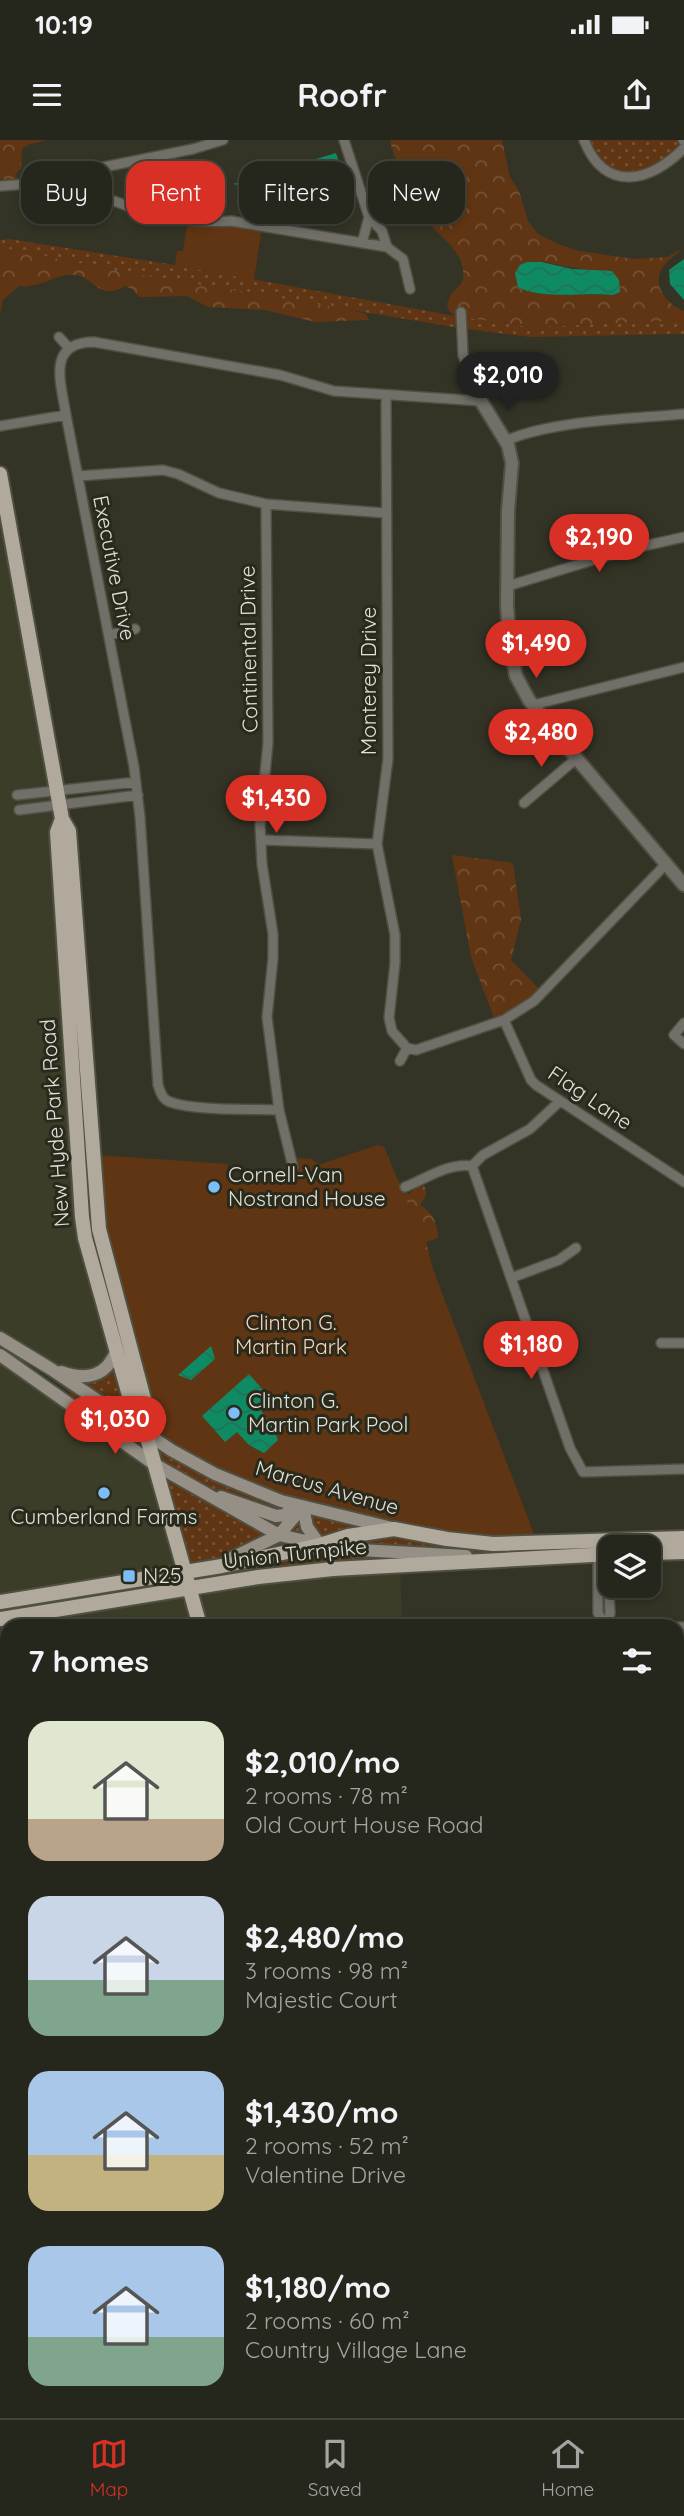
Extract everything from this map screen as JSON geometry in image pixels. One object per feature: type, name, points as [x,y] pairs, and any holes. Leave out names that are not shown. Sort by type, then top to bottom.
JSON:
[{"type":"main road","name":"New Hyde Park Road","points":[[0,474],[60,805],[69,831],[99,1228],[145,1403],[142,1423]]},
{"type":"main road","name":"New Hyde Park Road","points":[[60,805],[57,832],[82,1217],[87,1246],[132,1406],[142,1423],[198,1619]]},
{"type":"main road","name":"Marcus Avenue","points":[[0,1338],[142,1423],[171,1450],[215,1474],[299,1506],[447,1539],[598,1550]]},
{"type":"main road","points":[[51,1369],[69,1375],[89,1376],[100,1373],[113,1361],[117,1350]]},
{"type":"main road","name":"Marcus Avenue","points":[[0,1355],[154,1464],[279,1535],[342,1549],[457,1556],[598,1550]]},
{"type":"main road","points":[[95,1421],[121,1431],[142,1423]]},
{"type":"main road","points":[[185,1484],[276,1516],[288,1514],[299,1506]]},
{"type":"main road","points":[[208,1568],[279,1535],[299,1506]]},
{"type":"main road","points":[[285,1574],[289,1563],[320,1545],[305,1522],[299,1506]]},
{"type":"main road","name":"Union Turnpike","points":[[0,1602],[208,1568],[320,1545],[348,1536],[394,1529]]},
{"type":"main road","name":"Marcus Avenue","points":[[661,1541],[684,1538]]},
{"type":"main road","name":"Union Turnpike","points":[[0,1619],[189,1587],[285,1574],[598,1550]]},
{"type":"main road","points":[[661,1553],[684,1552]]},
{"type":"street","points":[[112,165],[223,140]]},
{"type":"street","points":[[344,140],[368,215]]},
{"type":"street","points":[[584,140],[587,150],[603,168],[626,177],[649,174],[660,169],[684,148]]},
{"type":"street","points":[[0,183],[21,184]]},
{"type":"street","points":[[112,201],[184,220],[212,223],[231,221],[387,247],[403,259],[410,289]]},
{"type":"street","points":[[362,243],[368,222]]},
{"type":"street","points":[[375,224],[382,231],[387,247]]},
{"type":"street","points":[[461,314],[463,355],[481,401],[505,441],[512,463],[508,511],[508,586],[510,644],[516,676],[533,705],[684,885]]},
{"type":"street","points":[[59,337],[69,348],[80,343],[94,342],[280,375],[334,391],[481,401]]},
{"type":"street","name":"Executive Drive","points":[[69,348],[60,358],[59,371],[138,795],[158,1085],[162,1096],[170,1102],[206,1107],[279,1110]]},
{"type":"street","name":"Monterey Drive","points":[[386,396],[388,740],[377,844],[395,934],[389,1018],[392,1031],[407,1048]]},
{"type":"street","points":[[505,441],[552,427],[684,414]]},
{"type":"street","points":[[0,426],[66,415]]},
{"type":"street","points":[[78,476],[163,470],[226,495],[265,504],[385,513]]},
{"type":"street","name":"Continental Drive","points":[[265,504],[268,743],[261,813],[262,864],[273,934],[267,1017],[279,1110],[293,1167]]},
{"type":"street","points":[[508,586],[626,550],[684,537]]},
{"type":"street","points":[[108,635],[135,629]]},
{"type":"street","points":[[533,705],[684,667]]},
{"type":"street","points":[[524,803],[577,758]]},
{"type":"street","points":[[17,796],[60,805],[136,782]]},
{"type":"street","points":[[19,810],[138,795]]},
{"type":"street","points":[[262,840],[377,844]]},
{"type":"street","points":[[400,1061],[407,1048],[426,1048],[504,1020],[534,1001],[666,864]]},
{"type":"street","name":"Flag Lane","points":[[504,1020],[531,1080],[559,1102],[684,1182]]},
{"type":"street","points":[[684,1023],[674,1035],[684,1044]]},
{"type":"street","points":[[405,1187],[448,1169],[472,1166],[483,1155],[530,1129],[559,1102]]},
{"type":"street","points":[[472,1166],[570,1448],[583,1472],[684,1469]]},
{"type":"street","points":[[511,1278],[559,1260],[576,1248]]},
{"type":"street","points":[[661,1343],[684,1343]]},
{"type":"street","points":[[599,1598],[598,1613],[602,1619]]},
{"type":"shaded area","points":[[0,474],[61,805],[87,1193],[98,1264],[118,1333],[107,1369],[69,1375],[0,1338]]},
{"type":"shaded area","points":[[0,1355],[154,1464],[185,1572],[0,1602]]},
{"type":"shaded area","points":[[400,1566],[402,1619],[0,1619],[189,1587]]},
{"type":"green space","points":[[0,140],[48,140],[30,144],[22,149],[21,168],[16,174],[18,182],[0,179]]},
{"type":"green space","points":[[390,140],[502,140],[510,177],[519,191],[528,221],[538,234],[579,251],[634,259],[667,257],[683,248],[663,267],[659,280],[667,299],[684,311],[684,320],[531,327],[455,316],[449,311],[447,304],[451,294],[462,283],[461,261],[430,224],[465,224],[465,161],[397,161]],"holes":[[[527,262],[588,270],[613,295],[538,293],[518,287]]]},
{"type":"green space","points":[[584,140],[683,140],[684,148],[638,177],[603,168]]},
{"type":"green space","points":[[187,224],[262,226],[254,280],[175,265],[177,251],[183,251]]},
{"type":"green space","points":[[9,239],[531,327],[684,320],[684,334],[530,337],[459,328],[111,270],[0,248],[0,240]]},
{"type":"green space","points":[[0,248],[111,270],[348,309],[366,314],[369,320],[315,322],[265,310],[208,307],[187,296],[139,297],[125,286],[116,290],[103,290],[87,279],[74,275],[19,286],[3,300],[0,314]]},
{"type":"green space","points":[[452,855],[513,863],[521,919],[511,960],[542,992],[496,1023],[471,957]]},
{"type":"green space","points":[[378,1145],[384,1147],[399,1183],[409,1195],[417,1185],[424,1186],[426,1196],[420,1205],[431,1215],[438,1233],[438,1238],[426,1242],[433,1269],[273,1180],[281,1168],[297,1158],[311,1159],[320,1165],[372,1150]]},
{"type":"green space","name":"Clinton G. Martin Park","points":[[378,1145],[402,1188],[537,1542],[493,1544],[268,1496],[144,1430],[98,1264],[90,1225],[84,1154],[227,1164],[233,1180],[273,1180]]},
{"type":"green space","points":[[113,1361],[503,1551],[481,1556],[432,1558],[252,1578],[316,1546],[185,1572],[154,1464],[83,1413],[66,1388],[113,1411],[69,1375],[89,1376]]},
{"type":"water","points":[[336,153],[339,161],[309,161]]},
{"type":"water","points":[[684,259],[684,300],[670,284],[669,270]]},
{"type":"water","points":[[541,262],[573,269],[612,271],[619,280],[620,292],[613,295],[564,295],[528,291],[518,287],[515,273],[520,265]]},
{"type":"water","points":[[211,1346],[215,1359],[191,1380],[178,1375]]},
{"type":"water","name":"Clinton G. Martin Park Pool","points":[[249,1374],[272,1400],[261,1411],[272,1424],[278,1440],[264,1453],[249,1445],[237,1432],[225,1442],[202,1416]]},
{"type":"place","name":"Cornell-Van Nostrand House","points":[[214,1187]]},
{"type":"place","name":"Clinton G. Martin Park Pool","points":[[234,1413]]},
{"type":"place","name":"Cumberland Farms","points":[[104,1493]]},
{"type":"place","name":"N25","points":[[129,1576]]}]
